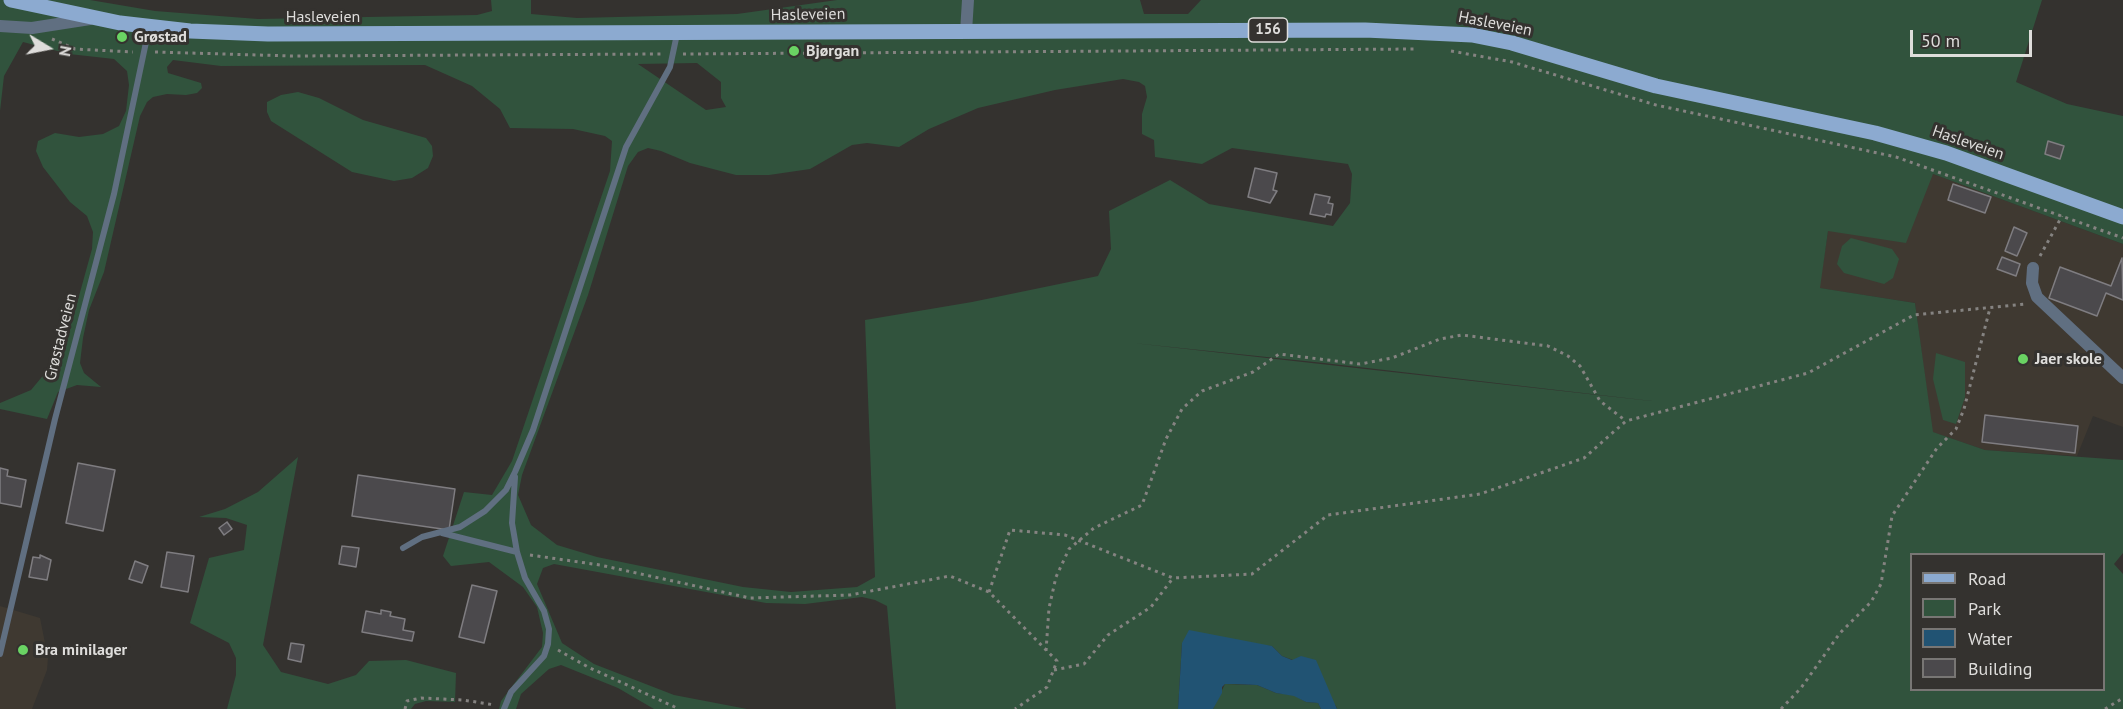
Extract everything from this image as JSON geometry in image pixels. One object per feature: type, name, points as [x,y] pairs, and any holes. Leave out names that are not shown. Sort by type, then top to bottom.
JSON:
[{"type":"main road","name":"Hasleveien","points":[[11,0],[90,19],[149,27],[268,34],[1365,30],[1472,35],[1522,45],[1656,86],[1875,133],[1946,153],[2123,217]]},
{"type":"street","points":[[966,32],[968,0]]},
{"type":"street","points":[[0,26],[32,28],[90,19]]},
{"type":"street","points":[[2033,268],[2034,289],[2042,302],[2123,378]]},
{"type":"lane","name":"Grøstadveien","points":[[0,654],[65,376],[114,194],[146,52],[149,27]]},
{"type":"lane","points":[[403,548],[422,537],[460,527],[485,511],[506,490],[533,430],[626,147],[667,74],[674,54],[677,34]]},
{"type":"lane","points":[[505,708],[511,692],[544,656],[549,629],[544,612],[525,578],[517,552],[512,523],[515,472]]},
{"type":"lane","points":[[441,533],[517,552]]},
{"type":"path","points":[[32,28],[63,46],[75,49],[292,56],[1422,49]]},
{"type":"path","points":[[1443,51],[1512,62],[1656,105],[1896,157],[2123,238]]},
{"type":"path","points":[[2033,268],[2062,216]]},
{"type":"path","points":[[989,592],[1002,548],[1010,530],[1065,535],[1173,578],[1252,574],[1328,515],[1480,494],[1584,458],[1626,421],[1808,373],[1914,315],[2042,302]]},
{"type":"path","points":[[1781,709],[1801,688],[1840,633],[1871,602],[1881,584],[1892,516],[1937,448],[1956,429],[1964,409],[1990,308]]},
{"type":"path","points":[[1046,651],[1049,608],[1056,577],[1069,549],[1094,528],[1142,505],[1166,439],[1182,409],[1202,391],[1253,372],[1279,354],[1360,364],[1392,357],[1440,339],[1462,335],[1548,346],[1568,356],[1580,366],[1600,400],[1626,421]]},
{"type":"path","points":[[517,552],[600,565],[750,598],[850,596],[950,576],[989,592],[1057,661],[1047,687],[1015,709]]},
{"type":"path","points":[[1054,670],[1084,664],[1108,634],[1151,607],[1173,578]]},
{"type":"path","points":[[548,644],[588,667],[679,709]]},
{"type":"path","points":[[405,709],[407,701],[421,698],[463,700],[505,708]]},
{"type":"path","points":[[2105,709],[2123,698]]},
{"type":"shaded area","name":"Jaer skole","points":[[1933,174],[2123,244],[2123,427],[2093,416],[2077,456],[1985,450],[1932,432],[1915,303],[1819,288],[1828,231]]},
{"type":"shaded area","name":"Bra minilager","points":[[0,606],[40,618],[48,658],[47,670],[32,709],[0,709]]},
{"type":"green space","points":[[0,0],[90,0],[155,11],[258,19],[477,15],[492,11],[491,0],[531,0],[531,14],[577,18],[737,14],[837,0],[1140,0],[1144,14],[1188,14],[1201,0],[2042,0],[2016,82],[2067,104],[2123,116],[2123,244],[1933,174],[1906,243],[1828,231],[1820,288],[1915,303],[1933,432],[1985,450],[2123,460],[2123,553],[2114,564],[2123,574],[2123,709],[1337,709],[1293,660],[1282,656],[1272,646],[1182,643],[1178,709],[896,709],[887,606],[875,600],[862,597],[805,604],[766,603],[554,564],[543,568],[537,584],[562,643],[594,664],[674,695],[747,709],[654,709],[618,688],[561,665],[549,669],[521,694],[516,709],[499,709],[501,701],[542,647],[543,633],[537,607],[523,587],[489,562],[451,566],[443,556],[464,492],[492,495],[512,461],[610,171],[612,141],[605,136],[573,129],[510,128],[500,109],[472,86],[425,65],[221,66],[173,60],[167,67],[168,73],[201,83],[202,88],[197,93],[153,97],[147,102],[140,116],[104,272],[89,310],[83,338],[80,363],[84,373],[101,387],[77,385],[58,392],[47,419],[0,409],[0,403],[31,390],[51,366],[69,332],[92,249],[93,232],[87,216],[70,202],[43,167],[36,151],[38,141],[55,133],[79,137],[103,134],[119,126],[126,111],[129,85],[127,71],[114,59],[69,54],[23,42],[4,76],[0,111]],"holes":[[[697,63],[721,82],[721,98],[726,107],[706,110],[638,64]],[[1123,79],[1139,82],[1145,86],[1147,97],[1142,114],[1142,134],[1154,140],[1155,157],[1202,164],[1232,148],[1348,164],[1352,174],[1350,203],[1333,226],[1209,204],[1170,180],[1109,211],[1111,249],[1098,276],[972,302],[865,320],[875,577],[857,587],[791,592],[743,587],[597,557],[557,545],[531,525],[518,495],[522,475],[588,295],[628,166],[638,152],[648,148],[661,151],[690,163],[736,175],[769,175],[810,169],[852,145],[867,143],[899,147],[929,129],[978,108],[1055,90]],[[1133,343],[1324,363],[1652,401]]]},
{"type":"green space","points":[[298,92],[319,98],[363,120],[426,138],[432,146],[433,156],[428,168],[412,178],[394,181],[352,172],[271,121],[267,112],[267,102],[281,95]]},
{"type":"green space","points":[[1851,238],[1892,249],[1899,259],[1893,278],[1884,284],[1844,273],[1837,264],[1842,246]]},
{"type":"green space","points":[[1936,353],[1965,362],[1965,397],[1956,424],[1943,420],[1933,379]]},
{"type":"green space","points":[[298,457],[263,645],[281,672],[328,684],[356,675],[369,661],[406,660],[456,673],[455,702],[426,701],[415,704],[411,709],[227,709],[236,675],[236,658],[229,643],[190,623],[209,558],[244,550],[247,525],[226,518],[199,517],[225,509],[258,492]]},
{"type":"green space","points":[[1225,684],[1257,685],[1276,693],[1294,695],[1306,702],[1318,703],[1321,709],[1213,709]]},
{"type":"water","points":[[1189,630],[1272,646],[1282,656],[1292,660],[1301,656],[1316,660],[1337,709],[1321,709],[1318,703],[1306,702],[1257,685],[1225,684],[1213,709],[1178,709],[1182,643]]},
{"type":"building","points":[[2048,141],[2064,146],[2060,159],[2045,154]]},
{"type":"building","points":[[1255,168],[1277,173],[1273,190],[1277,191],[1270,203],[1248,197]]},
{"type":"building","points":[[1953,184],[1991,197],[1985,213],[1948,200]]},
{"type":"building","points":[[1315,194],[1330,197],[1328,203],[1333,204],[1331,215],[1326,214],[1325,217],[1310,214]]},
{"type":"building","points":[[2014,227],[2027,233],[2017,256],[2005,251]]},
{"type":"building","points":[[2002,257],[2020,264],[2016,276],[1997,269]]},
{"type":"building","points":[[2122,258],[2123,300],[2106,293],[2097,316],[2049,298],[2060,267],[2111,286]]},
{"type":"building","points":[[1985,415],[2078,426],[2075,453],[1982,442]]},
{"type":"building","points":[[78,463],[115,470],[103,531],[66,523]]},
{"type":"building","points":[[0,468],[8,470],[7,476],[26,480],[21,507],[0,503]]},
{"type":"building","points":[[358,475],[455,489],[449,530],[352,516]]},
{"type":"building","points":[[227,522],[232,529],[224,535],[219,528]]},
{"type":"building","points":[[342,546],[359,548],[356,567],[339,564]]},
{"type":"building","points":[[167,552],[194,556],[188,592],[161,587]]},
{"type":"building","points":[[40,555],[51,560],[47,580],[29,577],[33,557],[40,558]]},
{"type":"building","points":[[135,561],[148,566],[142,583],[129,579]]},
{"type":"building","points":[[472,585],[497,591],[484,643],[459,637]]},
{"type":"building","points":[[381,610],[391,612],[390,616],[405,619],[403,630],[414,632],[412,641],[362,632],[366,611],[381,614]]},
{"type":"building","points":[[291,643],[304,645],[301,662],[288,659]]},
{"type":"place","name":"Grøstad","points":[[122,37]]},
{"type":"place","name":"Bjørgan","points":[[794,51]]},
{"type":"place","name":"Jaer skole","points":[[2023,359]]},
{"type":"place","name":"Bra minilager","points":[[23,650]]}]
